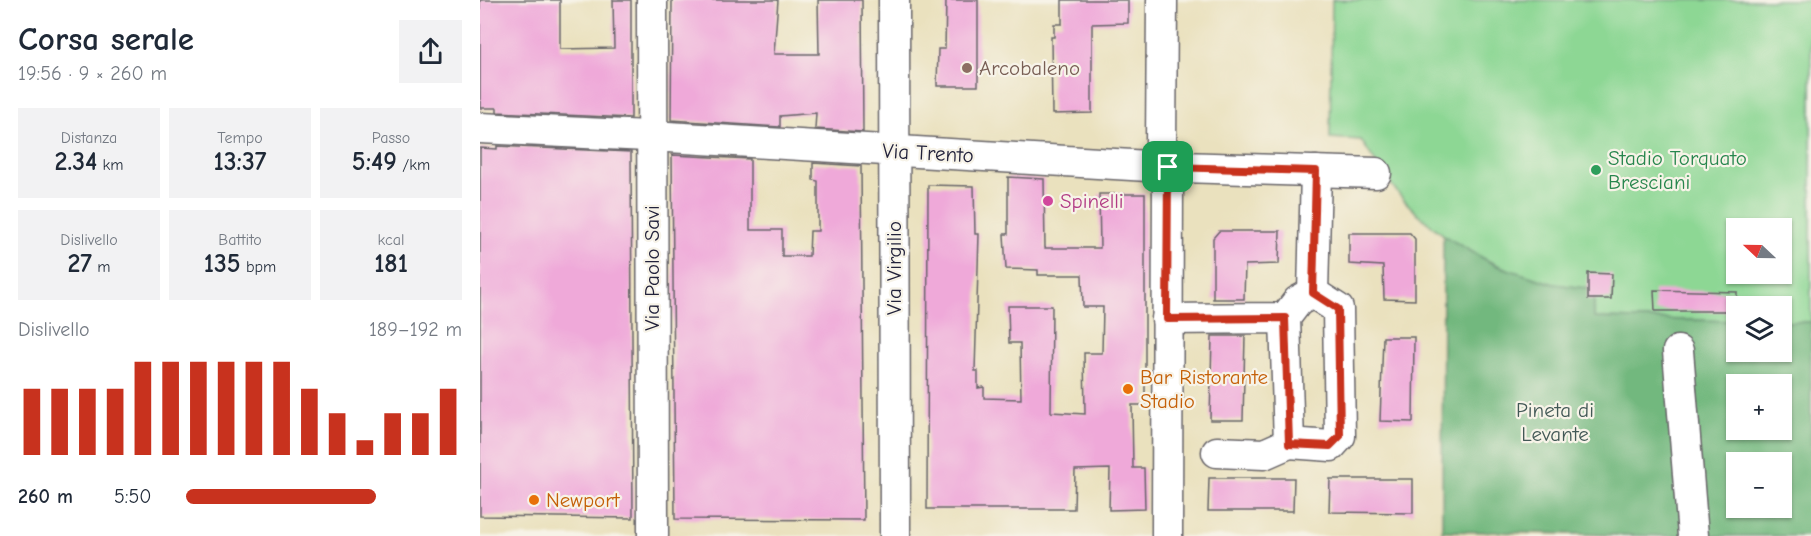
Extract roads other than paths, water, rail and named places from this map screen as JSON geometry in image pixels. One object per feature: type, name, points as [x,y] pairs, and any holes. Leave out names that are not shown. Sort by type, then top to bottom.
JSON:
[{"type":"street","name":"Via Paolo Savi","points":[[652,0],[653,536]]},
{"type":"street","name":"Via Virgilio","points":[[894,0],[895,536]]},
{"type":"street","points":[[1162,0],[1161,147],[1168,167],[1167,536]]},
{"type":"street","name":"Via Trento","points":[[480,128],[1168,167],[1376,173]]},
{"type":"street","points":[[1313,293],[1316,171]]},
{"type":"street","points":[[1289,444],[1285,318],[1298,301],[1313,293]]},
{"type":"street","points":[[1217,453],[1264,454],[1289,444],[1330,446],[1340,436],[1338,309],[1313,293]]},
{"type":"street","points":[[1167,319],[1285,318]]},
{"type":"street","points":[[1678,351],[1693,536]]},
{"type":"place","name":"Arcobaleno","points":[[967,68]]},
{"type":"place","name":"Stadio Torquato Bresciani","points":[[1596,170]]},
{"type":"place","name":"Spinelli","points":[[1048,201]]},
{"type":"place","name":"Bar Ristorante Stadio","points":[[1128,389]]},
{"type":"place","name":"Newport","points":[[534,500]]},
{"type":"park label","name":"Pineta di Levante","points":[[1555,422]]}]
